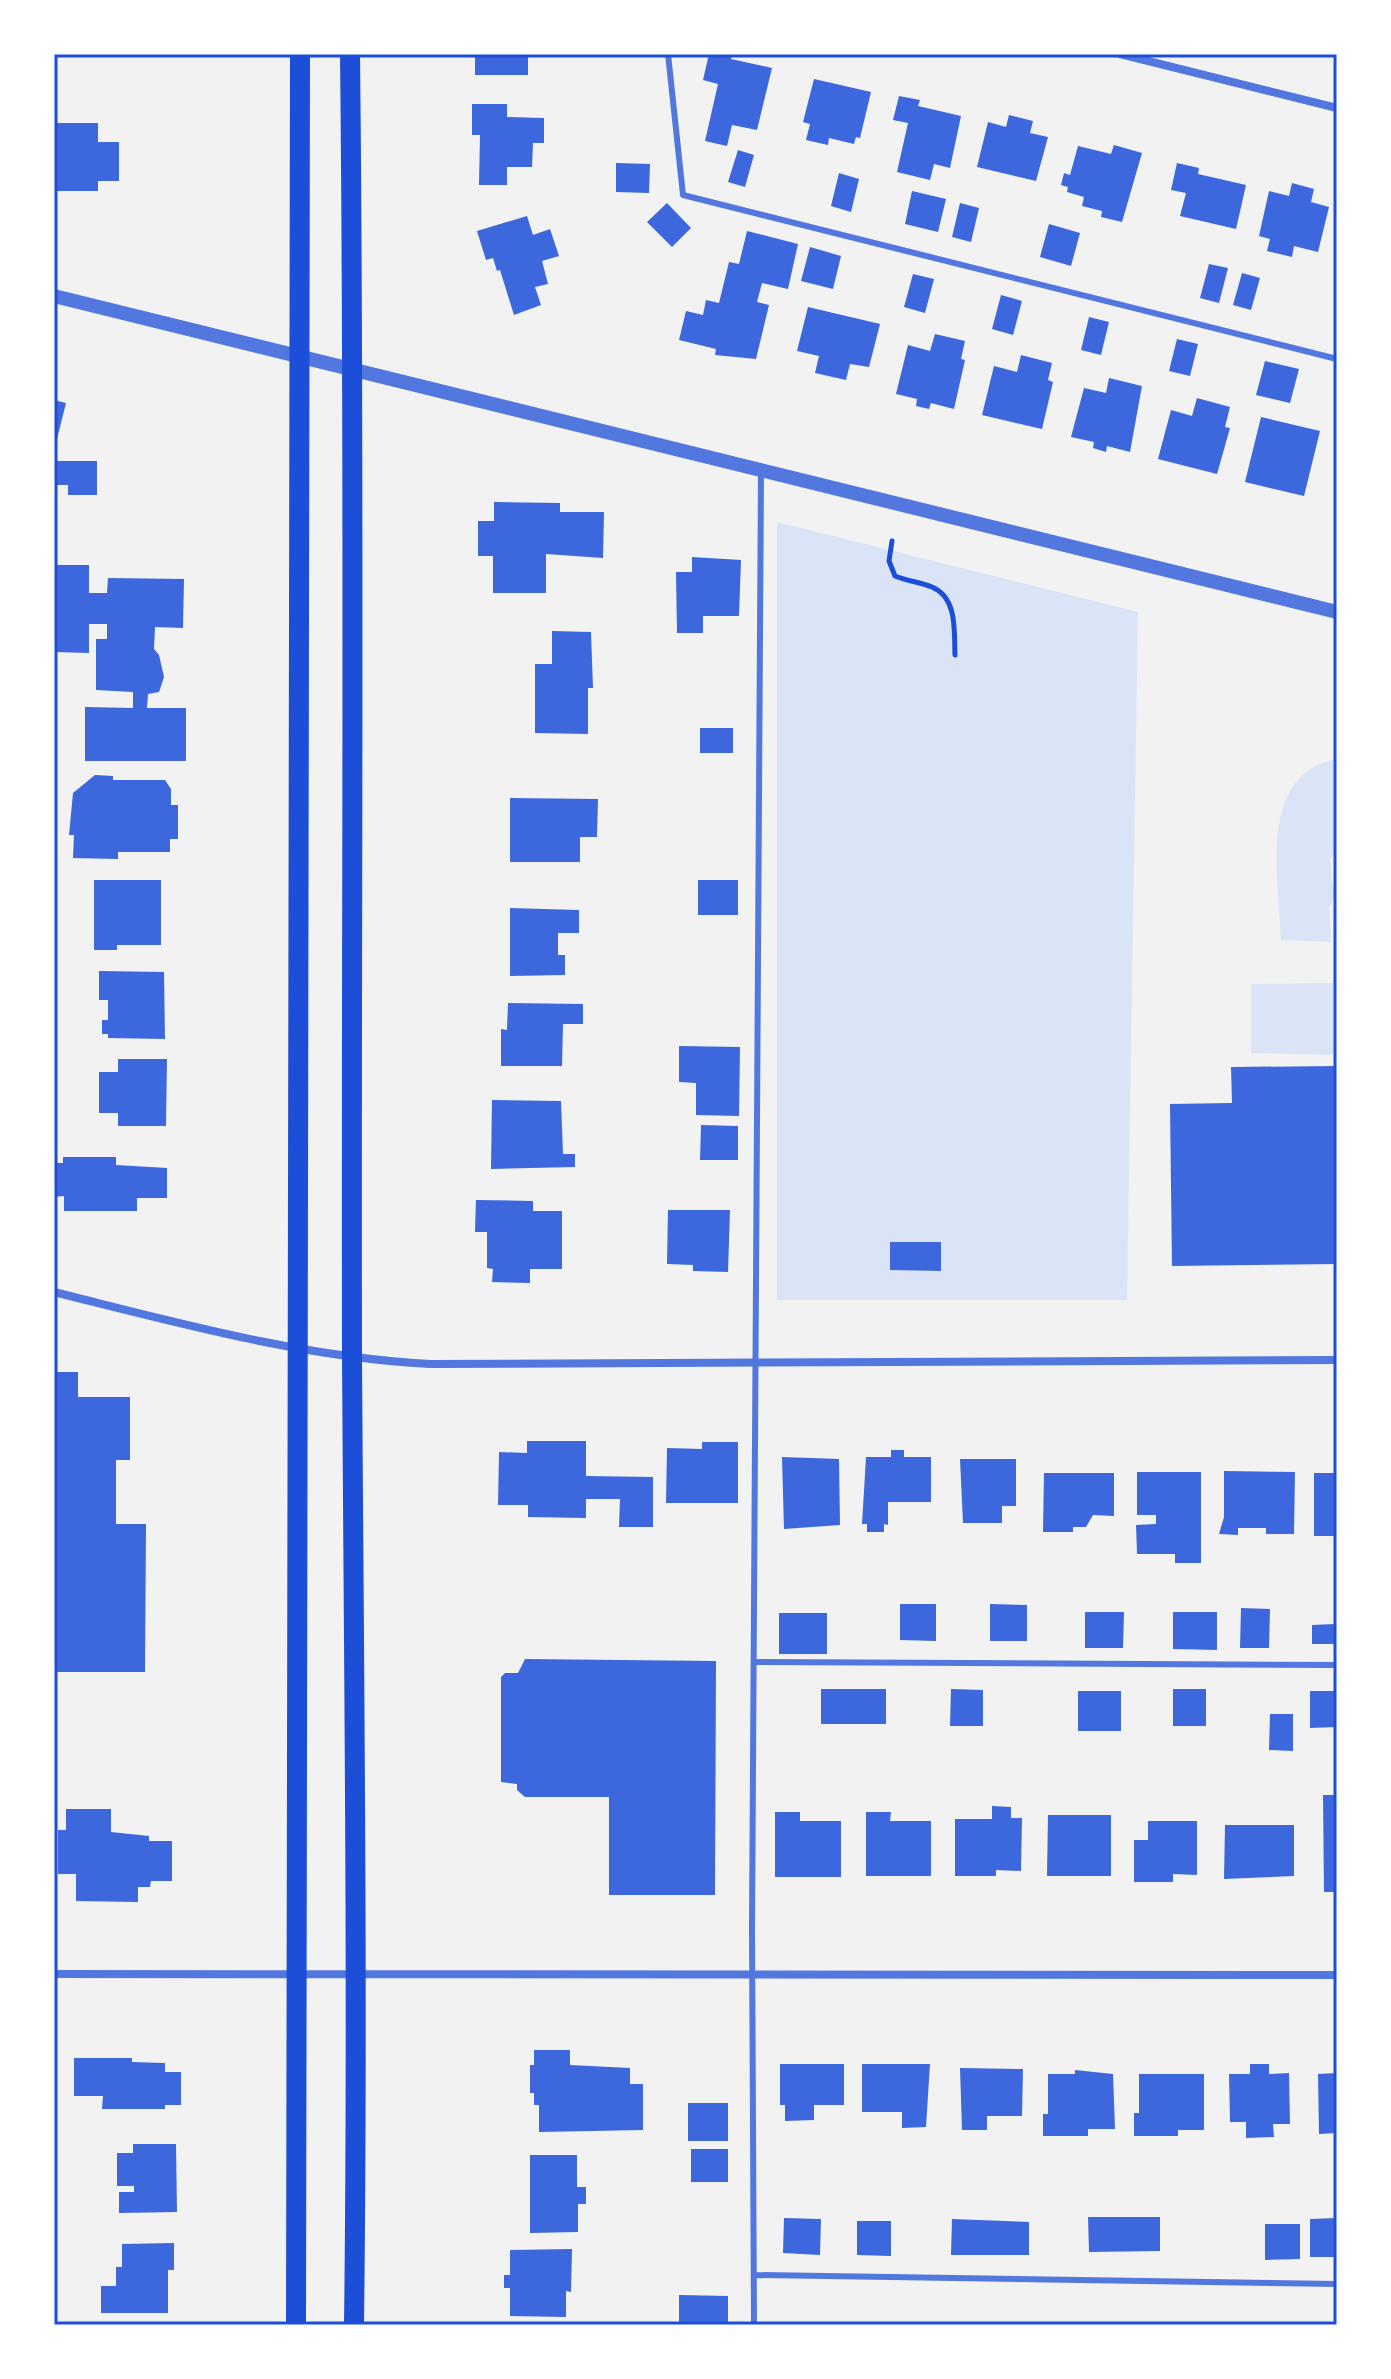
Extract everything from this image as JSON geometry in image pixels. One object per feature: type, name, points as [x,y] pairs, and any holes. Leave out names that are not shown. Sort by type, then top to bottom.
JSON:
[{"type":"main road","points":[[296,2325],[300,54]]},
{"type":"main road","points":[[350,54],[353,371],[352,1359],[358,1976],[354,2325]]},
{"type":"street","points":[[1120,54],[1337,108]]},
{"type":"street","points":[[54,296],[1337,612]]},
{"type":"street","points":[[54,1292],[232,1337],[352,1359],[430,1364],[755,1360],[1337,1360]]},
{"type":"street","points":[[54,1974],[752,1977],[1337,1975]]},
{"type":"lane","points":[[668,54],[683,195],[1337,359]]},
{"type":"lane","points":[[754,2325],[752,1977],[761,471]]},
{"type":"lane","points":[[754,1662],[1337,1665]]},
{"type":"lane","points":[[754,2275],[1337,2284]]},
{"type":"path","points":[[892,541],[889,561],[895,576],[936,589],[945,597],[954,624],[955,655]]},
{"type":"shaded area","points":[[777,522],[1138,612],[1127,1300],[777,1300]]},
{"type":"shaded area","points":[[1337,759],[1337,849],[1330,859],[1334,899],[1329,907],[1331,942],[1281,940],[1276,860],[1283,807],[1294,785],[1311,768]]},
{"type":"shaded area","points":[[1337,983],[1337,1055],[1251,1053],[1251,984]]},
{"type":"building","points":[[475,54],[528,54],[528,75],[475,75]]},
{"type":"building","points":[[709,54],[726,54],[732,56],[731,59],[772,68],[757,130],[732,125],[727,146],[705,141],[718,84],[703,80]]},
{"type":"building","points":[[814,79],[871,92],[860,138],[856,137],[854,144],[829,138],[828,145],[806,140],[810,124],[803,122]]},
{"type":"building","points":[[899,96],[920,100],[918,106],[961,116],[950,168],[934,164],[930,180],[897,172],[908,123],[893,120]]},
{"type":"building","points":[[472,104],[507,104],[507,117],[544,118],[544,143],[533,143],[532,167],[507,167],[507,185],[479,185],[480,135],[472,135]]},
{"type":"building","points":[[1009,115],[1033,121],[1030,133],[1048,137],[1036,181],[977,167],[988,122],[1006,127]]},
{"type":"building","points":[[54,123],[98,123],[98,142],[119,142],[119,181],[98,181],[98,191],[54,191]]},
{"type":"building","points":[[1114,145],[1142,153],[1122,222],[1101,217],[1102,211],[1082,206],[1084,197],[1067,192],[1068,187],[1061,185],[1064,173],[1070,175],[1078,146],[1111,154]]},
{"type":"building","points":[[738,150],[754,155],[745,187],[728,182]]},
{"type":"building","points":[[616,163],[650,164],[649,193],[616,192]]},
{"type":"building","points":[[1177,163],[1199,168],[1198,174],[1246,185],[1236,229],[1180,216],[1186,193],[1171,190]]},
{"type":"building","points":[[839,173],[859,179],[851,212],[831,206]]},
{"type":"building","points":[[1292,183],[1314,189],[1311,202],[1329,207],[1318,252],[1294,246],[1292,257],[1267,251],[1270,239],[1259,236],[1269,191],[1289,196]]},
{"type":"building","points":[[912,191],[946,199],[938,232],[905,224]]},
{"type":"building","points":[[667,203],[691,228],[672,247],[647,222]]},
{"type":"building","points":[[960,203],[979,208],[971,242],[952,237]]},
{"type":"building","points":[[527,216],[533,235],[550,229],[559,256],[542,261],[548,284],[535,287],[541,305],[514,315],[500,270],[497,271],[493,258],[486,260],[477,231]]},
{"type":"building","points":[[1049,224],[1080,233],[1071,266],[1040,257]]},
{"type":"building","points":[[747,231],[798,244],[788,289],[762,283],[757,302],[769,305],[756,359],[715,355],[716,349],[679,340],[686,311],[703,315],[706,300],[719,303],[729,262],[739,264]]},
{"type":"building","points":[[810,247],[841,256],[833,289],[801,281]]},
{"type":"building","points":[[1209,264],[1228,268],[1219,303],[1200,298]]},
{"type":"building","points":[[1242,273],[1260,278],[1251,310],[1233,305]]},
{"type":"building","points":[[913,274],[934,279],[925,313],[904,307]]},
{"type":"building","points":[[1001,295],[1022,301],[1013,335],[992,329]]},
{"type":"building","points":[[808,307],[880,324],[869,367],[850,364],[846,380],[815,373],[819,356],[797,351]]},
{"type":"building","points":[[1089,317],[1109,322],[1101,355],[1081,350]]},
{"type":"building","points":[[935,334],[965,341],[961,359],[965,360],[954,409],[931,403],[929,409],[916,406],[917,399],[896,394],[908,345],[930,351]]},
{"type":"building","points":[[1177,339],[1198,344],[1190,376],[1169,371]]},
{"type":"building","points":[[1021,355],[1052,363],[1048,380],[1053,382],[1042,429],[982,415],[994,366],[1017,372]]},
{"type":"building","points":[[1265,361],[1299,369],[1290,403],[1256,395]]},
{"type":"building","points":[[1109,378],[1142,386],[1130,452],[1107,446],[1106,452],[1093,448],[1094,442],[1071,437],[1084,388],[1106,393]]},
{"type":"building","points":[[1197,398],[1230,407],[1225,427],[1230,428],[1217,474],[1158,459],[1171,410],[1192,416]]},
{"type":"building","points":[[54,400],[66,403],[55,447],[54,447]]},
{"type":"building","points":[[1261,417],[1320,431],[1304,496],[1245,482]]},
{"type":"building","points":[[54,461],[97,461],[97,495],[68,495],[68,485],[54,485]]},
{"type":"building","points":[[494,502],[560,503],[560,512],[604,512],[603,558],[546,554],[546,593],[493,593],[493,556],[478,556],[478,521],[494,521]]},
{"type":"building","points":[[692,557],[741,560],[739,616],[703,616],[703,633],[677,633],[676,572],[692,572]]},
{"type":"building","points":[[54,565],[89,565],[89,593],[107,593],[108,578],[184,579],[183,628],[155,627],[154,649],[159,655],[164,677],[159,692],[148,694],[147,708],[186,708],[186,761],[85,761],[85,707],[133,708],[133,692],[96,690],[96,639],[107,639],[107,624],[89,624],[89,653],[54,652]]},
{"type":"building","points":[[552,631],[591,632],[593,688],[588,688],[588,734],[535,733],[535,664],[552,664]]},
{"type":"building","points":[[700,728],[733,728],[733,753],[700,753]]},
{"type":"building","points":[[95,775],[113,776],[113,780],[165,780],[171,789],[171,805],[178,805],[178,839],[170,839],[170,852],[118,852],[118,859],[73,858],[74,835],[69,835],[73,793]]},
{"type":"building","points":[[510,798],[598,799],[597,837],[580,837],[580,862],[510,862]]},
{"type":"building","points":[[94,880],[161,880],[161,945],[117,945],[117,950],[94,950]]},
{"type":"building","points":[[698,880],[738,880],[738,915],[698,915]]},
{"type":"building","points":[[510,908],[579,910],[579,933],[558,933],[558,955],[565,955],[565,975],[510,976]]},
{"type":"building","points":[[99,971],[164,972],[165,1039],[108,1038],[108,1034],[102,1034],[102,1020],[108,1020],[108,1000],[99,1000]]},
{"type":"building","points":[[508,1003],[583,1004],[583,1024],[563,1024],[562,1066],[501,1066],[501,1029],[507,1030]]},
{"type":"building","points":[[679,1046],[740,1047],[739,1116],[696,1115],[696,1083],[679,1082]]},
{"type":"building","points":[[118,1059],[167,1059],[166,1126],[118,1126],[118,1113],[99,1113],[99,1072],[118,1072]]},
{"type":"building","points":[[1337,1066],[1337,1264],[1172,1266],[1170,1104],[1232,1103],[1231,1067]]},
{"type":"building","points":[[492,1100],[561,1101],[563,1154],[575,1154],[575,1167],[491,1169]]},
{"type":"building","points":[[701,1125],[738,1126],[738,1160],[700,1160]]},
{"type":"building","points":[[63,1157],[116,1157],[116,1165],[167,1168],[167,1198],[137,1198],[137,1211],[64,1211],[64,1196],[54,1197],[54,1163],[63,1163]]},
{"type":"building","points":[[476,1200],[533,1201],[533,1211],[562,1211],[562,1269],[530,1269],[530,1283],[492,1282],[493,1269],[487,1268],[487,1232],[475,1232]]},
{"type":"building","points":[[668,1210],[730,1210],[728,1272],[693,1271],[693,1265],[667,1264]]},
{"type":"building","points":[[890,1242],[941,1242],[941,1271],[890,1270]]},
{"type":"building","points":[[54,1372],[78,1372],[78,1397],[130,1397],[130,1460],[116,1460],[116,1524],[146,1524],[145,1672],[54,1672]]},
{"type":"building","points":[[527,1441],[586,1441],[586,1476],[653,1477],[653,1527],[619,1527],[620,1499],[586,1499],[586,1518],[528,1517],[528,1505],[498,1505],[499,1452],[527,1453]]},
{"type":"building","points":[[702,1442],[738,1442],[738,1503],[666,1503],[667,1448],[702,1449]]},
{"type":"building","points":[[891,1450],[904,1450],[904,1457],[931,1457],[931,1502],[888,1502],[888,1525],[884,1524],[884,1532],[867,1532],[867,1524],[862,1524],[866,1457],[891,1457]]},
{"type":"building","points":[[782,1457],[839,1459],[840,1525],[784,1529]]},
{"type":"building","points":[[960,1459],[1016,1459],[1016,1506],[1002,1506],[1002,1523],[963,1523]]},
{"type":"building","points":[[1224,1471],[1295,1472],[1294,1534],[1266,1534],[1266,1528],[1238,1528],[1238,1535],[1219,1534],[1224,1517]]},
{"type":"building","points":[[1137,1472],[1201,1472],[1201,1563],[1175,1563],[1175,1554],[1137,1554],[1136,1525],[1156,1524],[1156,1515],[1137,1515]]},
{"type":"building","points":[[1044,1473],[1114,1473],[1114,1516],[1093,1515],[1086,1527],[1073,1527],[1073,1532],[1043,1532]]},
{"type":"building","points":[[1314,1473],[1337,1473],[1337,1536],[1314,1536]]},
{"type":"building","points":[[900,1604],[936,1604],[936,1641],[900,1640]]},
{"type":"building","points":[[990,1604],[1027,1605],[1027,1641],[990,1641]]},
{"type":"building","points":[[1241,1608],[1270,1609],[1269,1648],[1240,1648]]},
{"type":"building","points":[[1085,1612],[1124,1612],[1123,1648],[1085,1648]]},
{"type":"building","points":[[1173,1612],[1217,1612],[1217,1650],[1173,1649]]},
{"type":"building","points":[[779,1613],[827,1613],[827,1654],[779,1654]]},
{"type":"building","points":[[1334,1624],[1334,1644],[1312,1644],[1312,1625]]},
{"type":"building","points":[[525,1659],[716,1661],[715,1895],[609,1895],[609,1797],[525,1797],[517,1790],[517,1784],[501,1782],[501,1677],[505,1673],[518,1673]]},
{"type":"building","points":[[821,1689],[886,1689],[886,1724],[821,1724]]},
{"type":"building","points":[[951,1689],[983,1690],[983,1726],[950,1726]]},
{"type":"building","points":[[1173,1689],[1206,1689],[1206,1726],[1173,1726]]},
{"type":"building","points":[[1078,1691],[1121,1691],[1121,1731],[1078,1731]]},
{"type":"building","points":[[1310,1691],[1337,1691],[1337,1727],[1310,1728]]},
{"type":"building","points":[[1270,1714],[1293,1714],[1293,1751],[1269,1750]]},
{"type":"building","points":[[1323,1795],[1337,1795],[1337,1892],[1324,1892]]},
{"type":"building","points":[[992,1806],[1011,1807],[1011,1818],[1022,1818],[1021,1871],[996,1870],[996,1876],[955,1876],[955,1819],[992,1819]]},
{"type":"building","points":[[66,1809],[111,1809],[111,1832],[149,1836],[149,1841],[172,1841],[172,1881],[151,1881],[150,1887],[138,1887],[138,1902],[76,1901],[76,1874],[58,1874],[58,1830],[66,1830]]},
{"type":"building","points":[[775,1812],[800,1812],[800,1821],[841,1821],[841,1877],[775,1877]]},
{"type":"building","points":[[866,1812],[891,1812],[890,1821],[931,1821],[931,1876],[866,1876]]},
{"type":"building","points":[[1048,1815],[1111,1815],[1111,1876],[1047,1876]]},
{"type":"building","points":[[1148,1821],[1197,1821],[1197,1875],[1173,1874],[1173,1882],[1134,1882],[1134,1840],[1148,1840]]},
{"type":"building","points":[[1225,1825],[1294,1825],[1294,1876],[1224,1879]]},
{"type":"building","points":[[534,2050],[570,2050],[570,2065],[630,2068],[630,2084],[643,2084],[643,2130],[539,2132],[539,2105],[534,2105],[534,2093],[530,2093],[530,2065],[534,2065]]},
{"type":"building","points":[[74,2058],[132,2058],[132,2062],[165,2063],[165,2072],[181,2072],[181,2105],[165,2105],[165,2109],[102,2109],[103,2096],[74,2096]]},
{"type":"building","points":[[780,2064],[844,2064],[844,2105],[814,2105],[814,2120],[785,2121],[785,2105],[780,2105]]},
{"type":"building","points":[[862,2064],[930,2064],[926,2127],[902,2128],[902,2112],[862,2112]]},
{"type":"building","points":[[1250,2064],[1269,2064],[1269,2074],[1289,2073],[1290,2124],[1273,2124],[1274,2137],[1246,2138],[1246,2122],[1230,2122],[1229,2074],[1250,2074]]},
{"type":"building","points":[[960,2068],[1023,2069],[1022,2116],[987,2116],[987,2130],[962,2130]]},
{"type":"building","points":[[1075,2070],[1113,2074],[1115,2129],[1088,2129],[1088,2136],[1043,2136],[1043,2114],[1048,2114],[1048,2074],[1075,2074]]},
{"type":"building","points":[[1337,2073],[1337,2133],[1319,2134],[1318,2074]]},
{"type":"building","points":[[1139,2074],[1204,2074],[1204,2130],[1178,2130],[1178,2136],[1134,2136],[1134,2113],[1139,2113]]},
{"type":"building","points":[[688,2103],[728,2103],[728,2141],[688,2141]]},
{"type":"building","points":[[133,2144],[176,2144],[177,2212],[119,2213],[119,2192],[134,2192],[134,2186],[117,2186],[117,2153],[133,2153]]},
{"type":"building","points":[[691,2149],[728,2149],[728,2182],[691,2182]]},
{"type":"building","points":[[530,2155],[577,2155],[577,2187],[586,2187],[586,2204],[578,2204],[578,2232],[530,2233]]},
{"type":"building","points":[[1088,2217],[1160,2217],[1160,2251],[1089,2252]]},
{"type":"building","points":[[784,2218],[821,2219],[820,2255],[783,2253]]},
{"type":"building","points":[[1337,2218],[1337,2257],[1310,2257],[1310,2219]]},
{"type":"building","points":[[952,2219],[1029,2222],[1029,2255],[951,2255]]},
{"type":"building","points":[[857,2221],[891,2221],[891,2256],[857,2255]]},
{"type":"building","points":[[1265,2224],[1300,2224],[1300,2259],[1265,2260]]},
{"type":"building","points":[[174,2243],[174,2270],[168,2270],[168,2313],[101,2313],[101,2286],[116,2286],[116,2267],[122,2267],[122,2244]]},
{"type":"building","points":[[572,2249],[571,2292],[566,2291],[566,2317],[510,2316],[510,2288],[504,2288],[504,2275],[510,2275],[510,2250]]},
{"type":"building","points":[[679,2295],[728,2296],[728,2325],[679,2325]]}]
